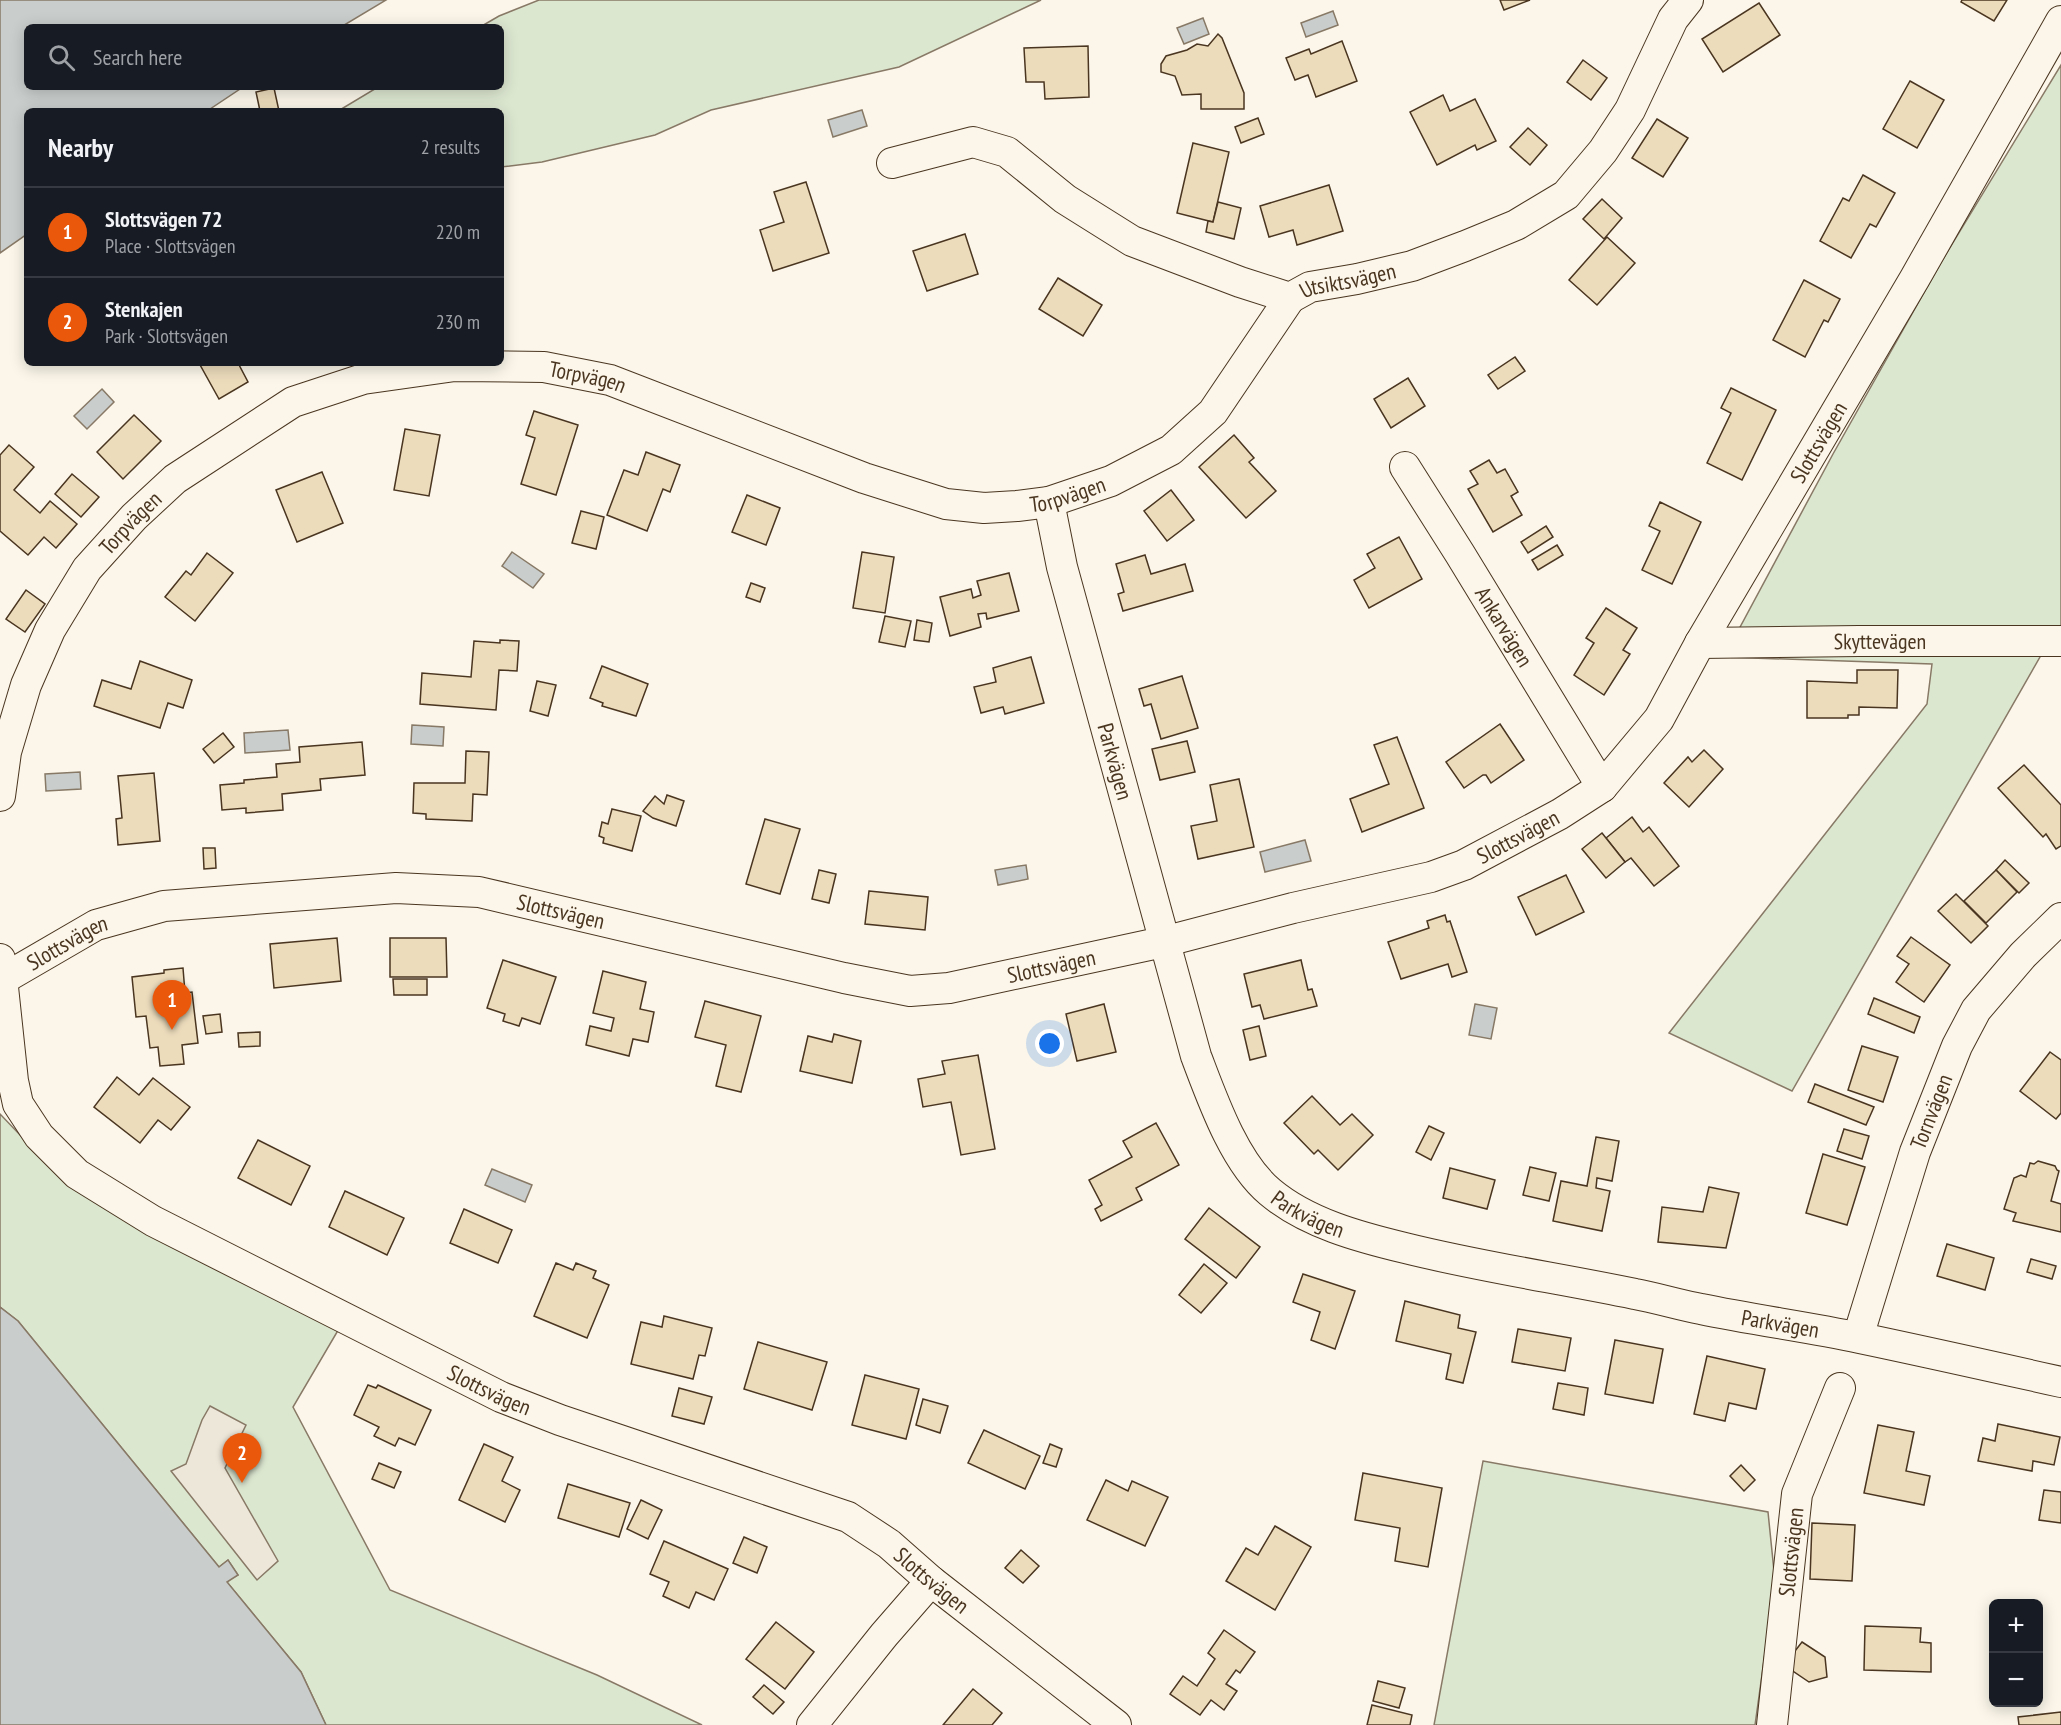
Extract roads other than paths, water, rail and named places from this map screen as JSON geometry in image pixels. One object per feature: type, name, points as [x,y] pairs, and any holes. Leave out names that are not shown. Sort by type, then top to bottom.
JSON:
[{"type":"street","name":"Utsiktsvägen","points":[[892,164],[973,142],[1007,152],[1065,199],[1132,241],[1240,282],[1290,297],[1310,287],[1412,266],[1516,225],[1566,195],[1603,151],[1630,110],[1673,19],[1688,0]]},
{"type":"street","name":"Slottsvägen","points":[[1116,1725],[931,1581],[889,1545],[848,1517],[560,1420],[501,1397],[153,1221],[76,1174],[39,1136],[18,1104],[13,1081],[1,968],[96,925],[164,906],[396,888],[479,892],[844,978],[910,991],[949,988],[1163,942],[1293,908],[1431,877],[1464,865],[1560,814],[1602,787],[1659,719],[1700,643],[1915,278],[2061,21]]},
{"type":"street","name":"Torpvägen","points":[[0,796],[6,752],[26,685],[50,630],[87,569],[134,517],[175,479],[293,402],[363,379],[455,366],[544,367],[610,380],[864,478],[946,504],[984,508],[1049,502],[1111,481],[1171,450],[1184,439],[1213,412],[1290,297]]},
{"type":"street","name":"Ankarvägen","points":[[1405,467],[1602,787]]},
{"type":"street","name":"Parkvägen","points":[[1049,502],[1062,567],[1196,1056],[1218,1112],[1244,1161],[1268,1191],[1321,1221],[1374,1240],[1477,1265],[1858,1337],[2061,1382]]},
{"type":"street","name":"Skyttevägen","points":[[1700,643],[2061,641]]},
{"type":"street","name":"Tornvägen","points":[[1858,1337],[1915,1152],[1957,1046],[1976,1010],[2023,955],[2061,918]]},
{"type":"street","name":"Slottsvägen","points":[[1772,1725],[1797,1494],[1840,1388]]},
{"type":"street","points":[[812,1725],[884,1635],[931,1581]]},
{"type":"place","name":"Slottsvägen 72","points":[[172,1030]]},
{"type":"place","name":"Stenkajen","points":[[242,1483]]}]
